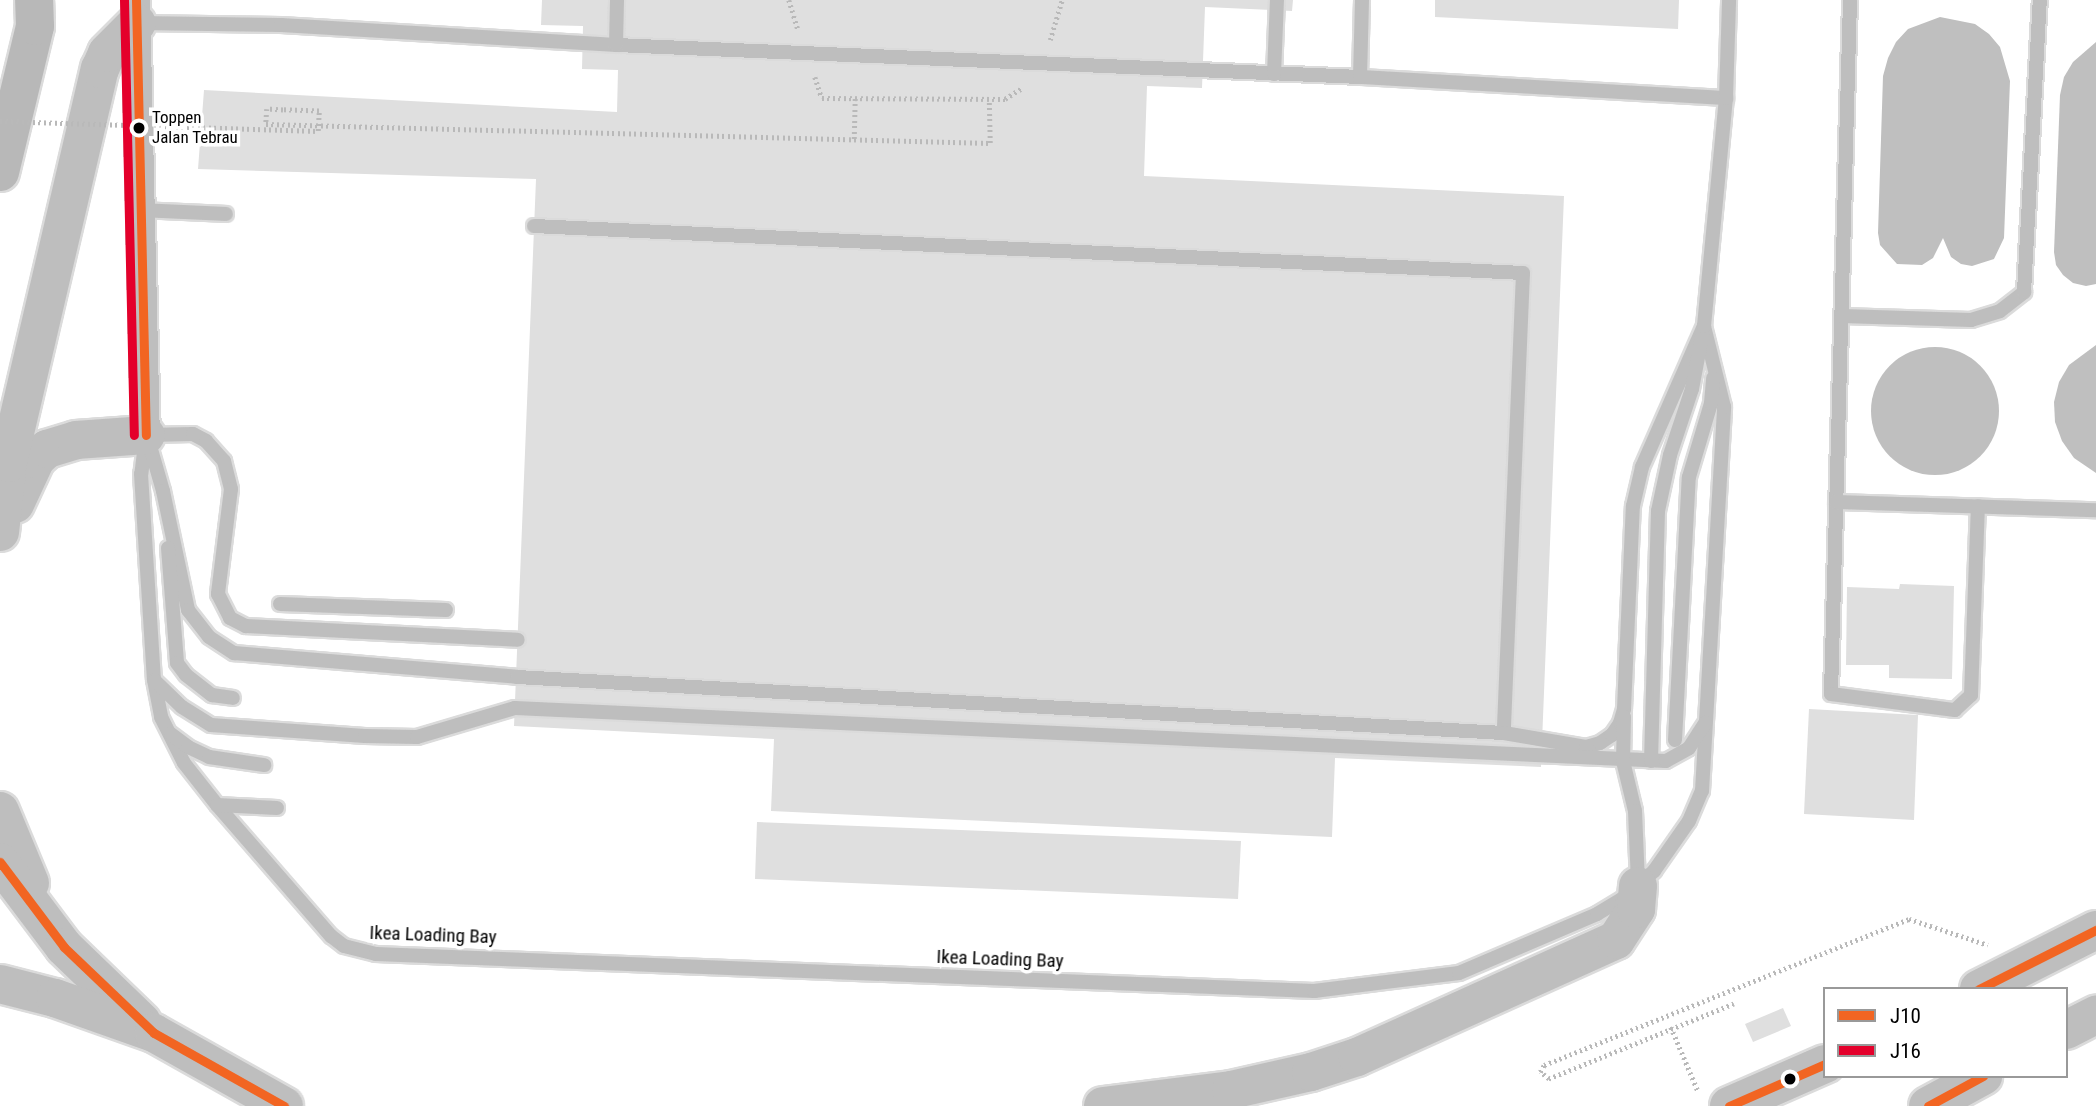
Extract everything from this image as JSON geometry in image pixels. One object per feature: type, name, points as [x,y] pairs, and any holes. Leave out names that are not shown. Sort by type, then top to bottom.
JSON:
[{"type":"highway","points":[[0,534],[8,463],[100,69],[107,53],[136,12]]},
{"type":"highway","points":[[0,534],[31,468],[47,449],[76,440],[146,435]]},
{"type":"highway","points":[[0,811],[49,926]]},
{"type":"highway","points":[[0,862],[49,926],[102,986],[154,1033]]},
{"type":"highway","points":[[1103,1106],[1231,1090],[1311,1072],[1357,1057],[1616,940],[1636,909],[1638,886]]},
{"type":"highway","points":[[1983,987],[2096,930]]},
{"type":"highway","points":[[0,984],[55,998],[154,1033],[284,1106]]},
{"type":"highway","points":[[2068,1029],[2096,1015]]},
{"type":"highway","points":[[1715,1100],[1823,1065]]},
{"type":"highway","points":[[1928,1106],[1979,1078]]},
{"type":"main road","points":[[0,172],[34,13]]},
{"type":"street","points":[[136,12],[146,435]]},
{"type":"lane","points":[[616,45],[617,0]]},
{"type":"lane","points":[[1274,74],[1277,0]]},
{"type":"lane","points":[[1360,77],[1362,0]]},
{"type":"lane","points":[[1651,761],[1658,510],[1670,455],[1692,389],[1704,326],[1726,98],[1729,0]]},
{"type":"lane","points":[[1850,0],[1831,694],[1955,710],[1970,695],[1978,506]]},
{"type":"lane","points":[[1842,316],[1971,320],[2000,311],[2024,292],[2040,0]]},
{"type":"lane","points":[[136,12],[281,25],[559,42],[1360,77],[1726,98]]},
{"type":"lane","points":[[141,210],[226,214]]},
{"type":"lane","points":[[534,226],[1523,273],[1504,733]]},
{"type":"lane","points":[[1638,886],[1635,811],[1623,761],[1633,506],[1642,467],[1704,326]]},
{"type":"lane","name":"Ikea Loading Bay","points":[[146,435],[141,474],[153,680],[167,731],[184,763],[217,805],[331,936],[344,946],[376,954],[1314,991],[1459,973],[1597,914],[1638,886],[1679,838],[1702,791],[1724,407],[1704,326]]},
{"type":"lane","points":[[1675,740],[1689,477],[1711,403],[1714,366]]},
{"type":"lane","points":[[518,640],[256,627],[246,626],[230,618],[218,594],[231,489],[224,461],[206,441],[193,434],[146,435],[163,491],[188,610],[209,637],[233,653],[517,677],[1504,733],[1586,747],[1600,743],[1612,735],[1624,709]]},
{"type":"lane","points":[[163,491],[177,663],[186,675],[212,695],[233,698]]},
{"type":"lane","points":[[1836,502],[2096,510]]},
{"type":"lane","points":[[280,604],[446,610]]},
{"type":"lane","points":[[153,680],[182,708],[211,725],[365,736],[417,737],[515,708],[1666,761],[1689,748],[1706,721]]},
{"type":"lane","points":[[167,731],[188,747],[209,757],[264,765]]},
{"type":"lane","points":[[217,805],[277,808]]},
{"type":"path","points":[[853,139],[855,98]]},
{"type":"path","points":[[0,121],[318,131],[319,111],[267,109],[267,124],[853,139],[990,143],[989,99]]},
{"type":"path","points":[[1734,1004],[1671,1027],[1549,1079],[1540,1072],[1544,1065],[1909,919],[2038,960]]},
{"type":"path","points":[[1671,1027],[1715,1100]]},
{"type":"shaded area","points":[[1940,17],[1975,24],[1989,34],[2000,47],[2010,81],[2004,238],[1994,259],[1972,266],[1961,264],[1951,257],[1943,238],[1933,258],[1922,265],[1897,264],[1880,245],[1878,233],[1883,76],[1888,58],[1896,42],[1908,29]]},
{"type":"shaded area","points":[[2096,42],[2096,284],[2086,286],[2073,283],[2063,275],[2056,265],[2054,252],[2060,95],[2064,77],[2073,62]]},
{"type":"shaded area","points":[[2096,345],[2096,473],[2074,458],[2062,441],[2055,422],[2054,402],[2059,382],[2069,365]]},
{"type":"shaded area","points":[[1935,347],[1960,351],[1981,365],[1995,386],[1999,411],[1995,436],[1981,457],[1960,471],[1935,475],[1910,471],[1889,457],[1875,436],[1871,411],[1875,386],[1889,365],[1910,351]]},
{"type":"building","points":[[542,0],[1293,0],[1292,11],[1205,7],[1202,88],[1147,86],[1144,176],[1564,196],[1541,767],[1335,758],[1332,837],[771,811],[774,739],[514,726],[536,179],[198,169],[204,90],[617,112],[618,70],[582,69],[583,26],[541,25]]},
{"type":"building","points":[[1435,0],[1679,0],[1678,29],[1435,17]]},
{"type":"building","points":[[1900,584],[1954,586],[1952,679],[1889,678],[1889,665],[1846,665],[1847,587],[1899,589]]},
{"type":"building","points":[[1809,709],[1918,715],[1914,820],[1804,814]]},
{"type":"building","points":[[757,822],[1241,841],[1238,899],[755,879]]},
{"type":"building","points":[[1783,1008],[1791,1026],[1753,1042],[1745,1024]]},
{"type":"transit line","name":"J16","points":[[124,0],[134,435]]},
{"type":"transit line","name":"J10","points":[[136,0],[146,435]]},
{"type":"transit line","name":"J10","points":[[0,862],[64,947],[154,1033],[284,1106]]},
{"type":"transit line","name":"J10","points":[[1983,987],[2096,930]]},
{"type":"transit line","name":"J10","points":[[1729,1106],[1823,1065]]},
{"type":"transit line","name":"J10","points":[[1928,1106],[1979,1078]]},
{"type":"place","name":"Toppen Jalan Tebrau","points":[[139,128]]}]
